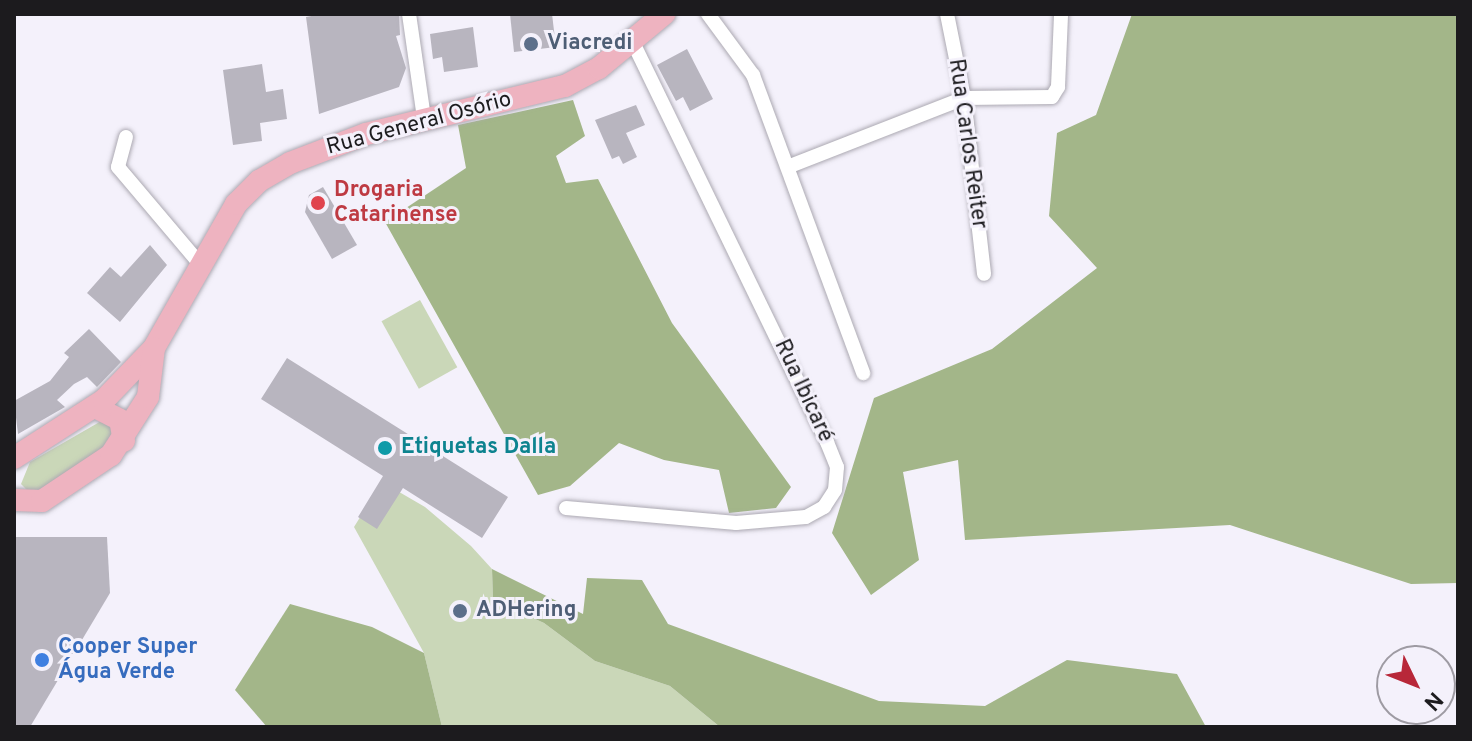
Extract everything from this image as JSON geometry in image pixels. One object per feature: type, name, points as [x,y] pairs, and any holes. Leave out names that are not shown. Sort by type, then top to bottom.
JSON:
[{"type":"main road","name":"Rua General Osório","points":[[14,458],[95,407],[154,348],[236,204],[259,181],[315,152],[424,118],[565,86],[633,43],[664,14]]},
{"type":"main road","name":"Rua General Osório","points":[[124,441],[148,397],[154,348]]},
{"type":"main road","points":[[15,498],[42,501],[68,486],[124,441],[120,420],[95,407]]},
{"type":"street","points":[[409,14],[424,118]]},
{"type":"street","points":[[708,14],[753,75],[790,166],[863,373]]},
{"type":"street","name":"Rua Carlos Reiter","points":[[947,14],[964,98],[984,274]]},
{"type":"street","points":[[790,166],[964,98],[1052,97],[1058,87],[1061,14]]},
{"type":"street","name":"Rua Ibicaré","points":[[566,508],[736,523],[806,517],[824,507],[835,490],[837,467],[827,442],[633,43]]},
{"type":"street","points":[[126,137],[118,167],[200,264]]},
{"type":"green space","points":[[1132,14],[1458,14],[1458,583],[1411,584],[1230,525],[965,540],[958,460],[903,472],[919,560],[871,595],[832,533],[874,398],[992,349],[1097,268],[1049,216],[1057,133],[1096,115]]},
{"type":"green space","points":[[573,100],[585,136],[556,156],[566,183],[598,179],[672,323],[791,487],[776,508],[729,513],[719,470],[664,460],[619,443],[570,486],[538,495],[385,222],[466,168],[458,125]]},
{"type":"green space","points":[[420,300],[457,367],[419,389],[382,321]]},
{"type":"green space","points":[[103,420],[110,423],[113,443],[48,489],[30,493],[21,484],[30,462]]},
{"type":"green space","name":"ADHering","points":[[382,482],[425,507],[471,546],[492,569],[493,600],[544,623],[595,661],[670,686],[720,727],[442,727],[424,653],[354,527]]},
{"type":"green space","points":[[492,569],[583,614],[587,578],[642,580],[668,624],[879,701],[985,706],[1067,660],[1177,674],[1206,727],[720,727],[670,686],[595,661],[544,623],[493,600]]},
{"type":"green space","points":[[290,604],[372,627],[424,653],[442,727],[267,727],[235,690]]},
{"type":"building","points":[[322,14],[399,14],[400,35],[396,36],[406,68],[399,87],[319,114],[306,17]]},
{"type":"building","points":[[510,14],[552,14],[556,47],[514,52]]},
{"type":"building","points":[[473,27],[478,67],[444,72],[442,57],[433,59],[430,34]]},
{"type":"building","points":[[687,49],[713,99],[690,111],[683,97],[676,101],[657,65]]},
{"type":"building","points":[[262,64],[266,92],[283,89],[287,119],[260,123],[262,141],[233,145],[223,70]]},
{"type":"building","points":[[636,105],[645,125],[626,133],[637,157],[623,164],[619,156],[612,159],[595,120]]},
{"type":"building","points":[[323,187],[357,245],[332,259],[305,212],[309,195]]},
{"type":"building","points":[[150,245],[167,265],[120,322],[87,293],[110,267],[121,277]]},
{"type":"building","points":[[89,329],[121,362],[97,387],[87,377],[74,384],[57,400],[65,407],[18,434],[14,401],[50,381],[69,357],[64,353]]},
{"type":"building","name":"Etiquetas Dalla","points":[[287,358],[508,497],[482,538],[403,488],[377,529],[358,517],[383,476],[261,399]]},
{"type":"building","name":"Cooper Super Água Verde","points":[[14,537],[107,537],[110,593],[30,727],[14,727]]},
{"type":"place","name":"Viacredi","points":[[531,44]]},
{"type":"place","name":"Drogaria Catarinense","points":[[318,203]]},
{"type":"place","name":"Etiquetas Dalla","points":[[385,448]]},
{"type":"place","name":"ADHering","points":[[460,611]]},
{"type":"place","name":"Cooper Super Água Verde","points":[[42,660]]}]
